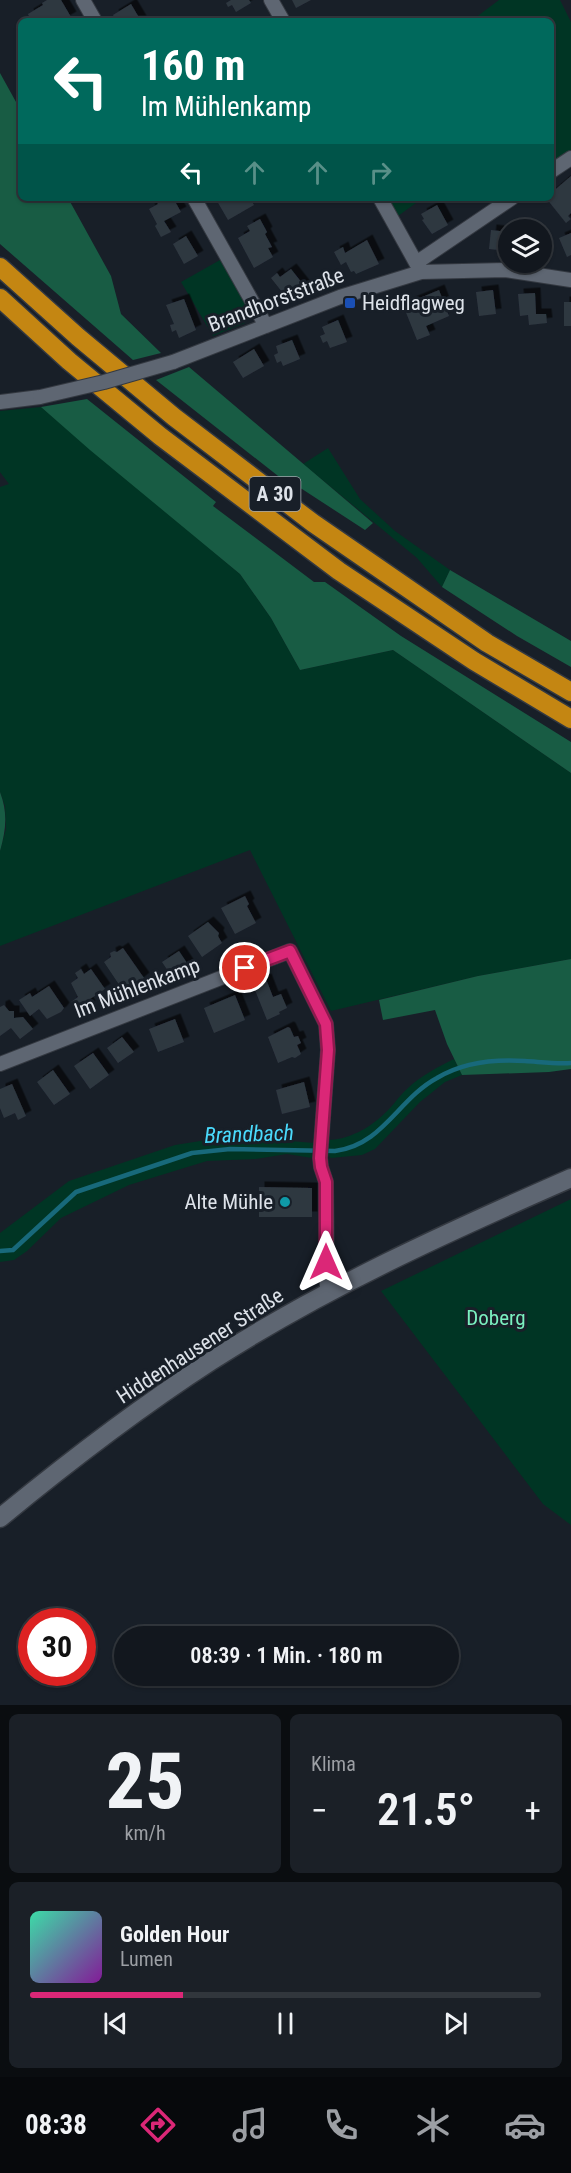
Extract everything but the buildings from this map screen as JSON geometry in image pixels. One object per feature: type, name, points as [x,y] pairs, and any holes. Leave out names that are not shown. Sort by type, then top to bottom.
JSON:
[{"type":"highway","name":"A 30","points":[[0,267],[78,337],[174,417],[313,523],[487,643],[571,692]]},
{"type":"highway","name":"A 30","points":[[0,298],[69,361],[160,436],[339,571],[474,661],[571,719]]},
{"type":"street","points":[[83,0],[93,18]]},
{"type":"street","points":[[271,0],[281,18]]},
{"type":"street","points":[[554,169],[571,158]]},
{"type":"street","points":[[196,201],[266,326]]},
{"type":"street","points":[[382,201],[419,267],[508,201]]},
{"type":"street","name":"Brandhorststraße","points":[[0,402],[40,397],[173,362],[419,267],[505,270],[571,279]]},
{"type":"street","name":"Im Mühlenkamp","points":[[0,1064],[290,951],[326,1024],[328,1050],[320,1158],[326,1182],[327,1294]]},
{"type":"street","name":"Hiddenhausener Straße","points":[[0,1518],[76,1456],[213,1360],[327,1294],[489,1214],[571,1178]]},
{"type":"green space","points":[[499,0],[560,0],[571,22],[571,159],[554,169],[554,18],[475,18]]},
{"type":"green space","points":[[0,73],[18,106],[18,201],[70,201],[111,276],[121,314],[161,353],[133,360],[0,244]]},
{"type":"green space","points":[[390,201],[419,201],[398,216]]},
{"type":"green space","points":[[220,260],[246,304],[249,315],[245,323],[213,336],[181,282]]},
{"type":"green space","points":[[189,367],[373,523],[365,530],[302,489],[287,483],[156,380]]},
{"type":"green space","points":[[87,399],[216,502],[213,506],[314,582],[325,582],[401,636],[571,742],[571,773],[393,650],[300,670],[271,618],[240,574],[41,407]]},
{"type":"green space","points":[[41,407],[240,574],[271,618],[300,670],[393,650],[571,773],[571,959],[478,976],[331,1011],[250,850],[0,946],[0,851],[6,829],[5,806],[0,792],[0,487],[9,484],[0,472],[0,411]]},
{"type":"green space","points":[[328,448],[360,499],[395,531],[450,570],[442,587],[417,558],[303,464]]},
{"type":"green space","points":[[450,570],[571,641],[571,667],[517,636],[442,587]]},
{"type":"green space","points":[[0,792],[5,822],[0,851]]},
{"type":"green space","points":[[571,959],[571,1069],[462,1075],[447,1044],[435,1010],[383,1020],[379,1000],[478,976]]},
{"type":"green space","points":[[454,1059],[462,1075],[445,1082],[420,1102],[375,1149],[362,1155],[331,1158],[326,1154],[327,1140],[343,1138],[373,1124],[418,1080]]},
{"type":"green space","points":[[232,1136],[314,1143],[312,1158],[287,1154],[256,1159],[207,1161],[129,1185],[61,1218],[27,1251],[14,1260],[0,1262],[0,1233],[69,1181],[175,1145]]},
{"type":"green space","name":"Doberg","points":[[571,1199],[571,1525],[543,1504],[381,1291]]},
{"type":"waterway","name":"Brandbach","points":[[0,1251],[13,1250],[76,1192],[192,1153],[230,1149],[335,1151],[352,1147],[378,1131],[423,1087],[458,1068],[502,1061],[571,1063]]},
{"type":"place","name":"Heidflagweg","points":[[350,303]]},
{"type":"place","name":"Alte Mühle","points":[[285,1202]]},
{"type":"route","points":[[245,968],[290,951],[326,1024],[328,1050],[320,1158],[326,1182],[326,1262]]}]
